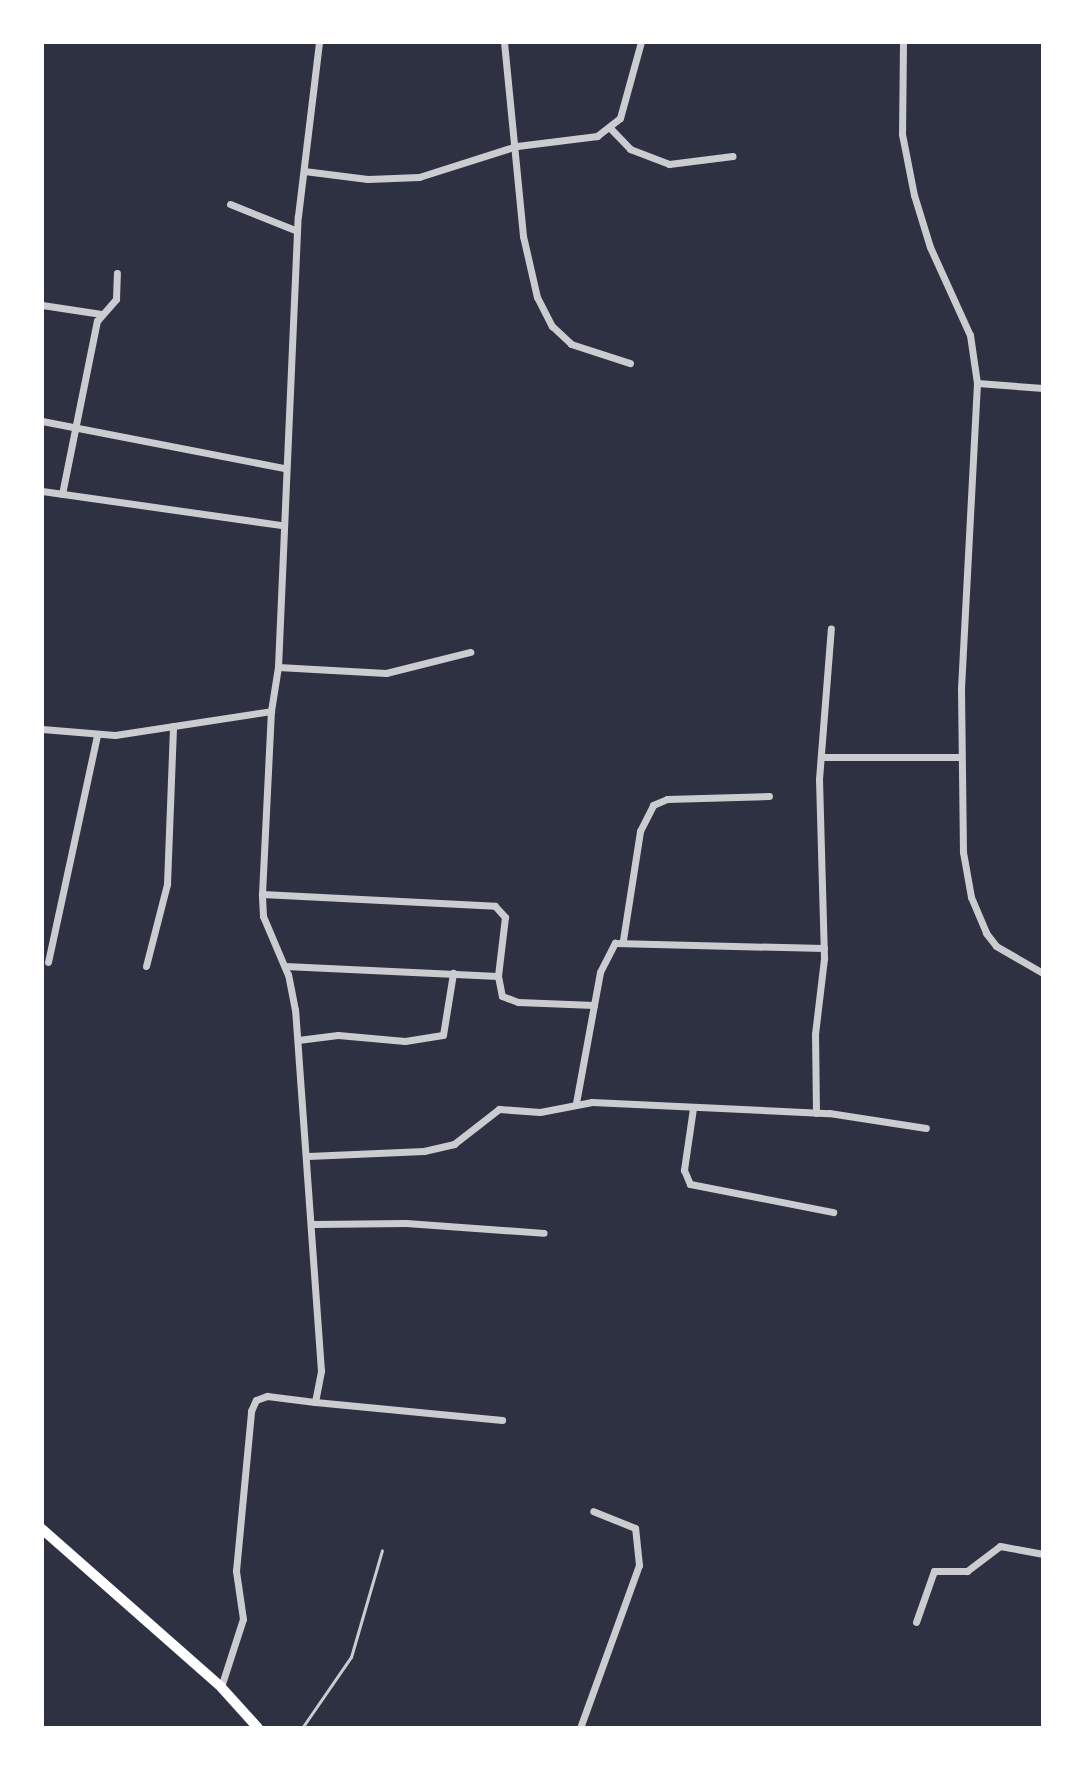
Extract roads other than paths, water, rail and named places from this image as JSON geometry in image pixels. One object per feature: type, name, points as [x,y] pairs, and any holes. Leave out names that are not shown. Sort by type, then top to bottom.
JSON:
[{"type":"main road","points":[[42,1529],[221,1687],[258,1728]]},
{"type":"street","points":[[315,1402],[321,1371],[314,1224],[298,1040],[285,966],[267,931],[262,894],[271,711],[278,667],[284,468],[297,231],[319,42]]},
{"type":"street","points":[[504,42],[517,146],[523,236],[543,313],[571,344],[630,363]]},
{"type":"street","points":[[304,171],[368,179],[419,177],[517,146],[578,143],[611,129],[627,100],[641,42]]},
{"type":"street","points":[[903,42],[900,107],[914,195],[930,247],[970,335],[977,383],[960,757],[963,852],[978,917],[996,946],[1043,973]]},
{"type":"street","points":[[611,129],[630,149],[669,164],[733,156]]},
{"type":"street","points":[[230,204],[297,231]]},
{"type":"street","points":[[62,494],[101,314],[116,299],[117,273]]},
{"type":"street","points":[[42,305],[101,314]]},
{"type":"street","points":[[977,383],[1043,388]]},
{"type":"street","points":[[42,421],[284,468]]},
{"type":"street","points":[[42,491],[282,525]]},
{"type":"street","points":[[816,1113],[815,1034],[824,948],[821,757],[831,628]]},
{"type":"street","points":[[278,667],[386,673],[470,652]]},
{"type":"street","points":[[42,729],[97,735],[271,711]]},
{"type":"street","points":[[146,966],[167,884],[173,726]]},
{"type":"street","points":[[48,962],[97,735]]},
{"type":"street","points":[[821,757],[960,757]]},
{"type":"street","points":[[576,1103],[604,959],[623,940],[635,852],[653,805],[667,799],[769,796]]},
{"type":"street","points":[[262,894],[495,906],[505,917],[498,976],[502,996],[508,1001],[594,1005]]},
{"type":"street","points":[[623,940],[824,948]]},
{"type":"street","points":[[285,966],[498,976]]},
{"type":"street","points":[[298,1040],[338,1035],[405,1041],[443,1035],[453,973]]},
{"type":"street","points":[[308,1156],[441,1147],[465,1138],[499,1109],[540,1112],[576,1103],[816,1113],[926,1128]]},
{"type":"street","points":[[693,1108],[684,1170],[690,1184],[833,1212]]},
{"type":"street","points":[[314,1224],[406,1223],[544,1233]]},
{"type":"street","points":[[221,1687],[243,1619],[236,1571],[251,1411],[256,1400],[267,1396],[502,1420]]},
{"type":"street","points":[[580,1728],[639,1565],[635,1528],[593,1511]]},
{"type":"street","points":[[916,1622],[934,1571],[967,1571],[1000,1546],[1043,1554]]},
{"type":"lane","points":[[302,1728],[351,1657],[382,1550]]}]
